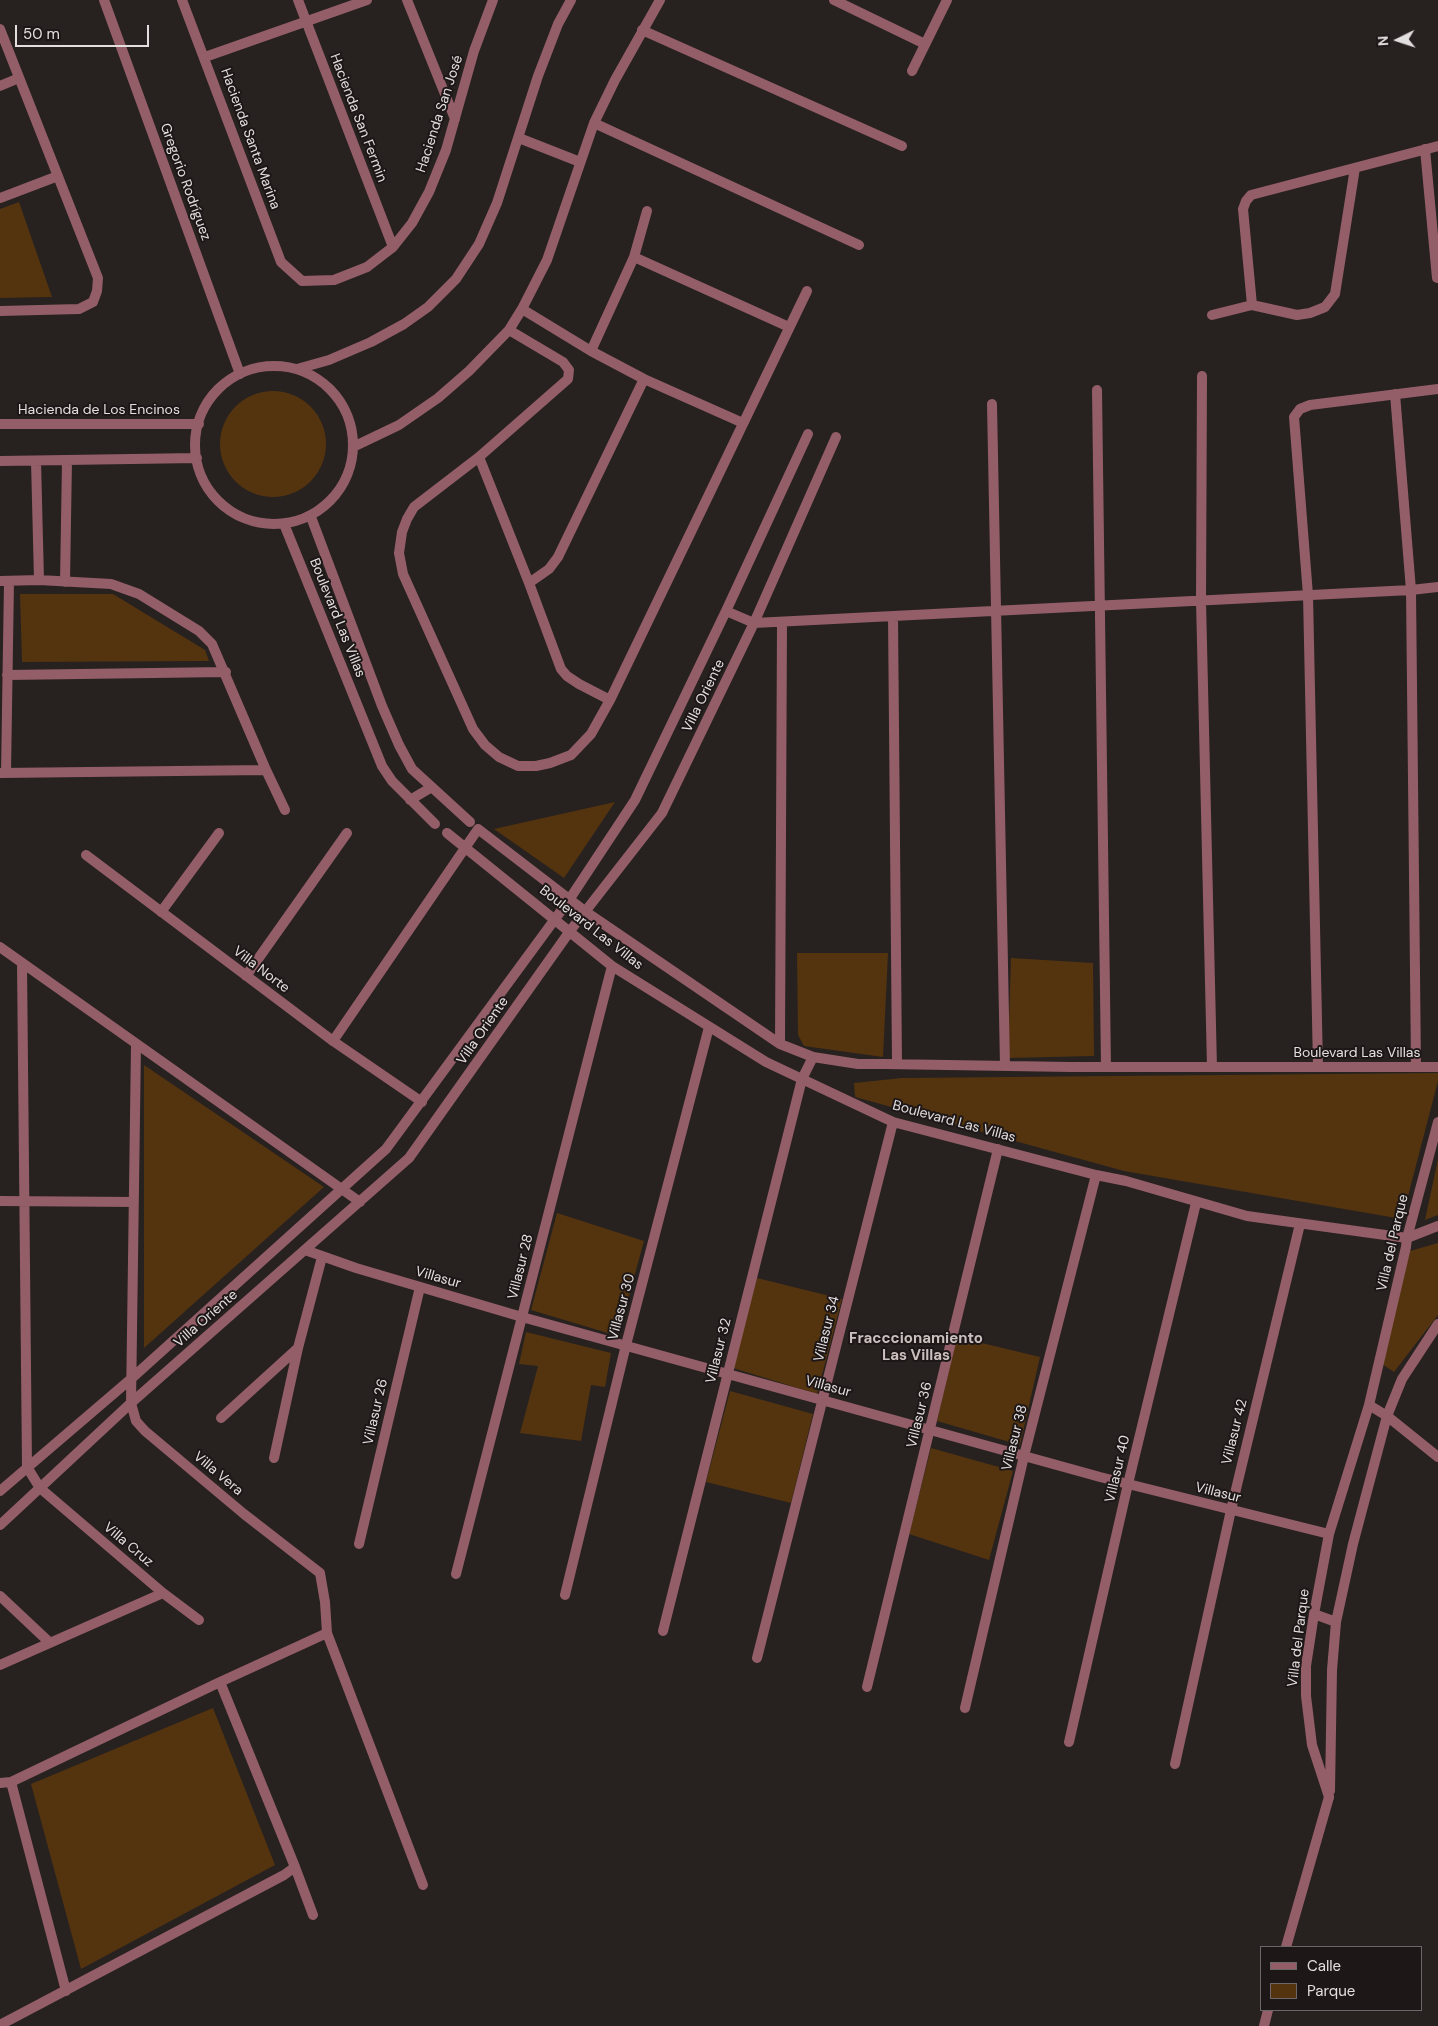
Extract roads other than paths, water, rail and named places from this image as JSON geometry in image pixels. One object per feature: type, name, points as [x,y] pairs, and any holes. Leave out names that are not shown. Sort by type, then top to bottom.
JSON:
[{"type":"street","name":"Gregorio Rodríguez","points":[[104,0],[240,374]]},
{"type":"street","name":"Hacienda Santa Marina","points":[[182,0],[281,262],[302,281]]},
{"type":"street","name":"Hacienda San Fermin","points":[[298,0],[392,247]]},
{"type":"street","points":[[205,57],[305,20],[366,0]]},
{"type":"street","points":[[407,0],[455,119]]},
{"type":"street","name":"Hacienda San José","points":[[302,281],[334,280],[367,268],[392,247],[412,223],[446,150],[474,51],[493,0]]},
{"type":"street","points":[[297,369],[338,356],[371,342],[404,324],[428,307],[456,279],[479,244],[497,203],[538,76],[558,24],[571,0]]},
{"type":"street","points":[[353,446],[399,425],[438,398],[470,371],[509,330],[547,260],[594,123],[614,80],[660,0]]},
{"type":"street","points":[[834,0],[925,44]]},
{"type":"street","points":[[912,71],[947,0]]},
{"type":"street","points":[[0,29],[98,278],[97,291],[93,302],[79,308],[0,311]]},
{"type":"street","points":[[642,30],[902,146]]},
{"type":"street","points":[[0,86],[19,78]]},
{"type":"street","points":[[594,123],[859,245]]},
{"type":"street","points":[[519,138],[580,162]]},
{"type":"street","points":[[1252,305],[1243,209],[1246,201],[1252,196],[1438,146]]},
{"type":"street","points":[[1425,149],[1437,278]]},
{"type":"street","points":[[1212,316],[1252,305],[1297,315],[1310,313],[1325,307],[1335,294],[1355,168]]},
{"type":"street","points":[[0,198],[58,176]]},
{"type":"street","points":[[591,351],[634,257],[647,211]]},
{"type":"street","points":[[634,257],[789,327]]},
{"type":"street","points":[[509,330],[563,362],[569,370],[568,379],[478,457],[414,507],[402,532],[399,553],[403,574],[473,729],[485,745],[500,757],[518,766],[536,766],[571,755],[582,746],[591,734],[610,700],[807,291]]},
{"type":"street","points":[[522,309],[591,351],[644,379],[743,423]]},
{"type":"street","points":[[268,366],[297,369],[322,383],[342,404],[348,418],[353,446],[350,467],[341,487],[333,498],[311,518],[284,524],[271,524],[251,520],[233,512],[222,504],[206,483],[197,458],[196,441],[199,424],[210,400],[228,381],[240,374],[268,366]]},
{"type":"street","points":[[1202,376],[1201,601],[1212,1067]]},
{"type":"street","points":[[530,583],[549,569],[558,557],[644,379]]},
{"type":"street","points":[[1318,1067],[1308,595],[1294,417],[1300,408],[1310,405],[1438,389]]},
{"type":"street","points":[[1097,390],[1106,1067]]},
{"type":"street","points":[[1395,394],[1411,590],[1416,1067]]},
{"type":"street","points":[[992,404],[1005,1066]]},
{"type":"street","name":"Hacienda de Los Encinos","points":[[0,424],[199,424]]},
{"type":"street","name":"Villa Oriente","points":[[0,1492],[132,1378],[342,1190],[386,1149],[422,1102],[554,918],[570,900],[635,800],[726,611],[808,434]]},
{"type":"street","name":"Villa Oriente","points":[[0,1525],[131,1403],[409,1158],[570,931],[662,813],[754,624],[836,437]]},
{"type":"street","points":[[478,457],[530,583],[561,669],[566,676],[610,700]]},
{"type":"street","points":[[0,461],[197,458]]},
{"type":"street","points":[[65,582],[67,460]]},
{"type":"street","points":[[36,461],[39,580]]},
{"type":"street","name":"Boulevard Las Villas","points":[[311,518],[382,706],[399,745],[412,768],[474,825],[586,912],[780,1044],[795,1052],[813,1057],[858,1064],[1106,1067],[1438,1067]]},
{"type":"street","name":"Boulevard Las Villas","points":[[284,524],[386,774],[435,824]]},
{"type":"street","points":[[266,770],[3,773],[7,675],[4,581],[39,580],[111,584],[139,594],[199,631],[212,644],[226,672],[266,770],[285,810]]},
{"type":"street","points":[[726,611],[754,624],[1411,590],[1438,587]]},
{"type":"street","points":[[892,616],[897,1064]]},
{"type":"street","points":[[780,1044],[782,622]]},
{"type":"street","points":[[7,675],[226,672]]},
{"type":"street","points":[[410,800],[432,787]]},
{"type":"street","points":[[333,1041],[465,846],[474,825]]},
{"type":"street","points":[[162,912],[219,833]]},
{"type":"street","points":[[246,976],[347,833]]},
{"type":"street","name":"Boulevard Las Villas","points":[[447,833],[612,966],[766,1062],[893,1122],[1126,1182],[1247,1216],[1407,1238],[1438,1226]]},
{"type":"street","name":"Villa Norte","points":[[86,855],[333,1041],[422,1102]]},
{"type":"street","points":[[0,947],[360,1202]]},
{"type":"street","points":[[22,963],[28,1468]]},
{"type":"street","name":"Villasur 28","points":[[456,1574],[612,966]]},
{"type":"street","name":"Villasur 30","points":[[565,1595],[626,1345],[709,1027]]},
{"type":"street","name":"Villa Vera","points":[[136,1044],[131,1403],[136,1421],[144,1431],[244,1514],[320,1573],[325,1602],[327,1632]]},
{"type":"street","name":"Villasur 32","points":[[663,1630],[802,1079],[813,1057]]},
{"type":"street","name":"Villasur 34","points":[[757,1658],[893,1122]]},
{"type":"street","name":"Villa del Parque","points":[[1329,1797],[1312,1745],[1306,1696],[1306,1666],[1314,1614],[1329,1534],[1369,1405],[1407,1238],[1438,1122]]},
{"type":"street","name":"Villasur 36","points":[[867,1687],[998,1149]]},
{"type":"street","name":"Villasur 38","points":[[965,1708],[1024,1456],[1096,1175]]},
{"type":"street","points":[[0,1201],[134,1202]]},
{"type":"street","name":"Villasur 40","points":[[1069,1742],[1128,1484],[1196,1202]]},
{"type":"street","name":"Villasur 42","points":[[1175,1764],[1230,1510],[1300,1224]]},
{"type":"street","name":"Villasur","points":[[305,1250],[322,1257],[522,1316],[727,1374],[1128,1484],[1329,1534]]},
{"type":"street","points":[[274,1458],[298,1348],[322,1257]]},
{"type":"street","name":"Villasur 26","points":[[358,1544],[420,1286]]},
{"type":"street","points":[[1286,1946],[1329,1797],[1332,1744],[1332,1670],[1336,1622],[1354,1544],[1387,1416],[1402,1379],[1438,1324]]},
{"type":"street","points":[[222,1418],[298,1348]]},
{"type":"street","points":[[1369,1405],[1387,1416],[1438,1457]]},
{"type":"street","name":"Villa Cruz","points":[[28,1468],[40,1488],[199,1620]]},
{"type":"street","points":[[0,1664],[163,1592]]},
{"type":"street","points":[[0,1596],[49,1642]]},
{"type":"street","points":[[1314,1614],[1336,1622]]},
{"type":"street","points":[[66,1991],[5,1783],[327,1632],[423,1885]]},
{"type":"street","points":[[220,1682],[313,1915]]},
{"type":"street","points":[[0,2025],[276,1880],[295,1867]]},
{"type":"street","points":[[1264,2026],[1268,2011]]},
{"type":"district","name":"Fracccionamiento Las Villas","points":[[916,1348]]}]
